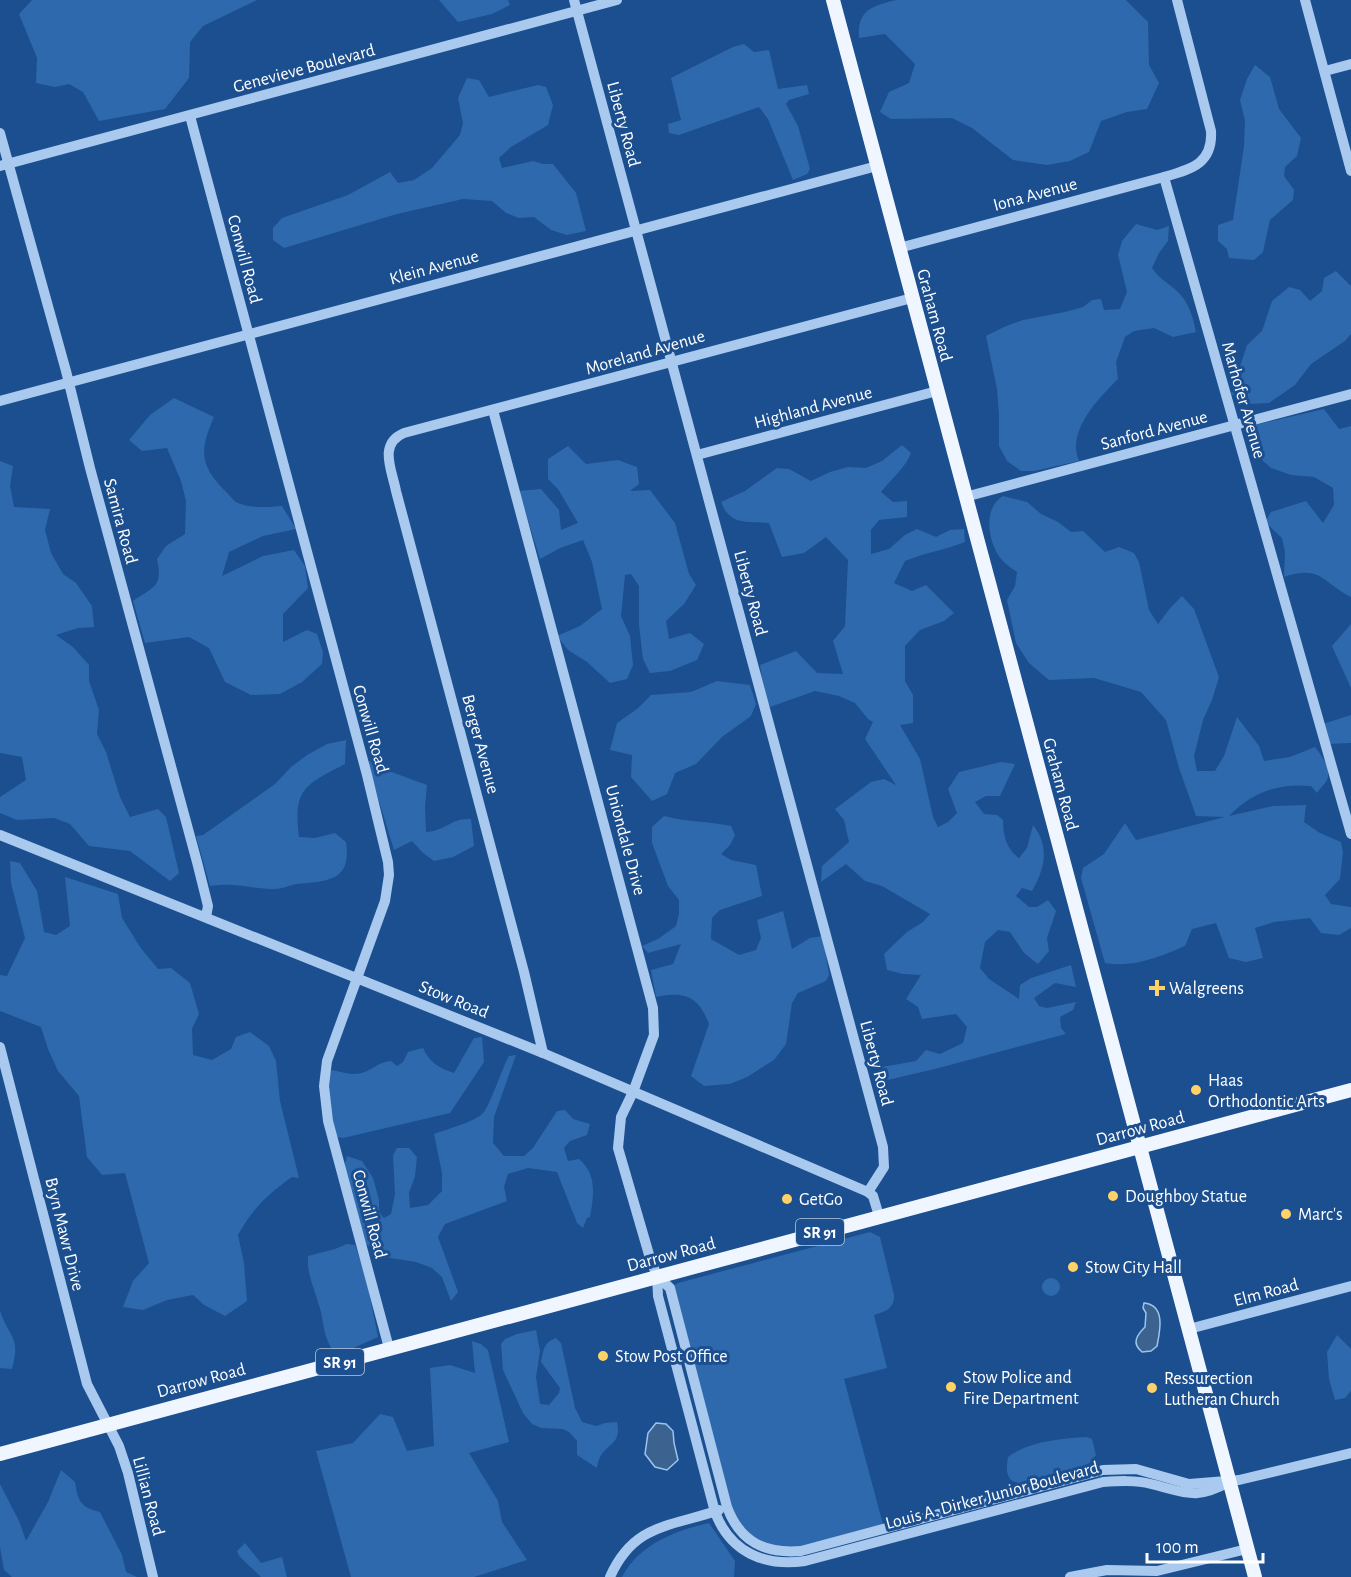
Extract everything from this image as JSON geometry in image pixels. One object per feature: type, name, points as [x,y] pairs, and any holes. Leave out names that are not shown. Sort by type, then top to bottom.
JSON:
[{"type":"main road","name":"Graham Road","points":[[833,0],[1255,1577]]},
{"type":"main road","name":"Darrow Road","points":[[0,1454],[1351,1090]]},
{"type":"street","name":"Genevieve Boulevard","points":[[4,165],[190,116],[576,5],[617,0]]},
{"type":"street","points":[[1164,177],[1196,166],[1210,150],[1212,141],[1212,130],[1177,0]]},
{"type":"street","points":[[1305,0],[1351,171]]},
{"type":"street","name":"Liberty Road","points":[[576,5],[883,1147],[884,1167],[868,1192]]},
{"type":"street","points":[[1324,71],[1351,64]]},
{"type":"street","name":"Conwill Road","points":[[190,116],[385,842],[389,874],[388,888],[327,1061],[324,1098],[328,1121],[389,1348]]},
{"type":"street","name":"Samira Road","points":[[0,133],[4,165],[69,382],[208,906],[206,917]]},
{"type":"street","name":"Klein Avenue","points":[[0,400],[877,165]]},
{"type":"street","name":"Iona Avenue","points":[[899,248],[1164,177]]},
{"type":"street","name":"Marhofer Avenue","points":[[1164,177],[1351,834]]},
{"type":"street","name":"Moreland Avenue","points":[[390,443],[404,433],[912,298]]},
{"type":"street","name":"Highland Avenue","points":[[697,455],[937,391]]},
{"type":"street","name":"Sanford Avenue","points":[[965,497],[1351,394]]},
{"type":"street","name":"Uniondale Drive","points":[[493,410],[653,1008],[654,1035],[621,1117],[618,1148],[657,1276]]},
{"type":"street","name":"Berger Avenue","points":[[390,443],[388,452],[396,491],[506,903],[543,1053]]},
{"type":"street","name":"Stow Road","points":[[0,836],[543,1053],[868,1192]]},
{"type":"street","name":"Bryn Mawr Drive","points":[[0,1047],[87,1384],[107,1425]]},
{"type":"street","points":[[868,1192],[873,1196],[879,1216]]},
{"type":"street","name":"Louis A. Dirker Junior Boulevard","points":[[657,1276],[670,1288],[727,1507],[734,1523],[744,1536],[755,1544],[770,1550],[801,1551],[1103,1470],[1136,1469],[1189,1485],[1215,1481],[1230,1482]]},
{"type":"street","name":"Louis A. Dirker Junior Boulevard","points":[[657,1276],[658,1296],[715,1512],[723,1529],[741,1548],[763,1560],[789,1564],[1103,1482],[1149,1483],[1178,1492],[1195,1494],[1211,1492],[1230,1482]]},
{"type":"street","name":"Elm Road","points":[[1189,1329],[1351,1286]]},
{"type":"street","name":"Lillian Road","points":[[107,1425],[119,1446],[128,1473],[153,1577]]},
{"type":"street","points":[[1230,1482],[1351,1452]]},
{"type":"street","points":[[610,1577],[623,1553],[651,1531],[727,1507]]},
{"type":"street","points":[[1070,1577],[1107,1570],[1156,1570],[1247,1549]]},
{"type":"shaded area","points":[[32,0],[257,0],[203,26],[190,42],[189,78],[165,109],[99,121],[83,92],[69,84],[55,87],[36,83],[37,58],[19,14]]},
{"type":"shaded area","points":[[439,0],[508,0],[510,5],[492,14],[458,22]]},
{"type":"shaded area","points":[[896,0],[1126,0],[1148,22],[1149,65],[1159,83],[1147,109],[1127,112],[1101,121],[1089,152],[1070,161],[1047,165],[1013,160],[972,128],[952,118],[891,119],[880,112],[889,92],[909,83],[915,64],[885,34],[859,38],[859,29],[864,15],[873,7]]},
{"type":"shaded area","points":[[744,44],[754,52],[769,50],[778,89],[807,85],[809,94],[789,100],[786,104],[798,126],[810,169],[807,174],[793,180],[768,119],[759,107],[679,135],[669,133],[668,124],[681,120],[671,78],[733,47]]},
{"type":"shaded area","points":[[1255,65],[1270,77],[1279,109],[1301,138],[1297,156],[1285,167],[1284,176],[1294,190],[1293,200],[1270,220],[1263,252],[1254,260],[1229,258],[1227,249],[1218,241],[1218,225],[1233,220],[1244,146],[1245,121],[1240,100],[1247,79]]},
{"type":"shaded area","points":[[467,78],[479,80],[489,97],[538,85],[546,87],[553,105],[548,125],[511,147],[499,158],[502,168],[533,161],[553,164],[576,193],[586,231],[567,235],[551,230],[534,217],[519,218],[506,213],[492,201],[463,199],[397,214],[284,248],[273,240],[273,228],[282,218],[348,195],[390,172],[398,183],[414,180],[432,168],[460,135],[463,123],[458,98]]},
{"type":"shaded area","points":[[1136,224],[1157,230],[1169,226],[1168,241],[1152,268],[1184,299],[1191,312],[1196,332],[1173,337],[1154,328],[1134,331],[1125,337],[1116,362],[1118,379],[1094,405],[1081,427],[1076,450],[1079,461],[1034,471],[1021,471],[1007,461],[999,446],[997,389],[986,336],[1023,320],[1083,307],[1092,300],[1101,299],[1104,310],[1120,309],[1127,292],[1118,255],[1122,241]]},
{"type":"shaded area","points":[[1336,271],[1351,286],[1351,334],[1345,341],[1311,364],[1295,385],[1269,403],[1250,404],[1231,394],[1247,345],[1262,331],[1272,301],[1289,287],[1300,290],[1310,301],[1322,291],[1324,278]]},
{"type":"shaded area","points":[[174,398],[214,417],[206,437],[204,454],[209,471],[223,489],[236,502],[247,506],[282,506],[296,529],[263,536],[229,552],[222,576],[263,556],[294,550],[305,566],[308,588],[283,614],[283,642],[307,630],[317,634],[323,652],[322,664],[302,682],[280,694],[251,695],[225,682],[209,648],[189,637],[145,643],[133,601],[151,589],[158,581],[157,559],[166,546],[185,534],[186,501],[181,481],[167,448],[142,451],[129,440],[150,415]]},
{"type":"shaded area","points":[[1324,409],[1339,429],[1351,426],[1351,597],[1314,574],[1284,577],[1285,552],[1282,538],[1265,522],[1271,512],[1306,501],[1323,523],[1334,505],[1333,488],[1314,477],[1291,475],[1271,468],[1255,454],[1251,426]]},
{"type":"shaded area","points":[[902,445],[911,453],[909,458],[881,492],[893,502],[907,501],[907,517],[879,520],[871,530],[871,554],[889,549],[905,535],[917,529],[936,537],[950,530],[964,529],[965,542],[905,561],[894,583],[912,591],[926,585],[954,613],[944,621],[920,630],[905,646],[905,681],[913,695],[913,723],[900,725],[920,759],[933,817],[938,827],[948,822],[957,813],[948,789],[959,772],[1001,762],[1015,764],[1000,796],[986,796],[975,802],[984,814],[997,815],[1003,820],[1006,841],[1019,858],[1027,848],[1033,825],[1044,849],[1043,866],[1032,891],[1022,888],[1016,896],[1029,907],[1037,907],[1048,900],[1056,911],[1047,938],[1049,951],[1038,964],[1024,953],[1010,932],[998,930],[985,942],[980,968],[989,979],[1019,999],[1020,985],[1031,978],[1071,965],[1076,987],[1055,983],[1034,998],[1039,1006],[1047,1008],[1076,1002],[1073,1010],[1060,1017],[1061,1028],[1066,1034],[883,1081],[882,1067],[916,1061],[926,1050],[940,1054],[963,1043],[967,1027],[956,1014],[922,1019],[918,1007],[906,999],[921,975],[887,970],[884,954],[930,914],[882,886],[865,881],[846,864],[821,882],[822,866],[849,842],[844,820],[835,809],[871,782],[884,779],[896,785],[865,739],[873,722],[855,703],[839,696],[815,691],[770,707],[765,696],[760,665],[796,651],[817,673],[843,674],[833,641],[845,626],[848,560],[826,537],[804,553],[782,557],[769,523],[734,519],[721,502],[745,491],[777,468],[789,469],[811,481],[848,467],[866,468],[882,461]]},
{"type":"shaded area","points":[[568,446],[586,464],[618,460],[637,467],[639,484],[630,491],[650,490],[675,523],[689,574],[696,585],[684,604],[666,621],[669,639],[690,633],[704,644],[697,660],[670,671],[650,673],[643,659],[639,625],[639,586],[631,574],[625,575],[621,616],[630,636],[633,665],[627,679],[610,683],[587,662],[568,650],[557,636],[580,626],[602,609],[592,562],[583,540],[560,548],[540,559],[519,491],[541,489],[559,510],[561,530],[578,523],[558,489],[548,479],[548,459]]},
{"type":"shaded area","points":[[0,461],[13,466],[10,486],[14,507],[50,509],[45,530],[51,553],[63,574],[76,583],[92,606],[94,627],[78,628],[56,635],[73,647],[89,665],[89,681],[99,710],[97,734],[106,752],[120,797],[130,817],[158,809],[166,817],[179,873],[170,881],[130,851],[89,846],[70,824],[54,818],[17,820],[0,813],[0,797],[26,780],[22,757],[0,753]]},
{"type":"shaded area","points":[[1003,496],[1027,502],[1041,514],[1058,522],[1071,532],[1083,531],[1105,552],[1119,547],[1134,553],[1139,562],[1149,610],[1158,624],[1182,596],[1194,609],[1219,677],[1203,720],[1194,756],[1197,771],[1215,771],[1224,756],[1237,717],[1259,746],[1264,761],[1290,757],[1315,747],[1328,771],[1327,780],[1317,793],[1311,786],[1277,788],[1257,795],[1229,816],[1273,806],[1306,805],[1304,822],[1320,833],[1341,842],[1343,852],[1340,879],[1325,895],[1331,904],[1351,907],[1351,928],[1339,935],[1321,933],[1310,918],[1274,922],[1255,928],[1263,958],[1246,962],[1229,958],[1216,923],[1192,929],[1185,946],[1156,958],[1126,964],[1105,963],[1081,878],[1083,868],[1104,854],[1125,823],[1136,840],[1225,817],[1196,816],[1179,768],[1166,720],[1141,692],[1094,678],[1049,680],[1029,663],[1016,643],[1007,600],[1015,586],[1017,572],[1007,565],[997,553],[989,526],[992,509]]},
{"type":"shaded area","points":[[1351,624],[1351,688],[1332,646]]},
{"type":"shaded area","points":[[717,681],[750,685],[756,704],[751,716],[722,737],[696,764],[675,773],[667,794],[652,801],[631,777],[632,755],[610,750],[617,723],[637,709],[651,695],[691,692]]},
{"type":"shaded area","points":[[1351,715],[1351,743],[1328,744],[1323,724]]},
{"type":"shaded area","points":[[346,740],[345,764],[311,783],[300,798],[298,808],[299,837],[315,838],[335,833],[346,842],[347,855],[341,872],[328,880],[278,889],[210,886],[196,836],[203,835],[275,784],[291,767],[307,755],[327,744]]},
{"type":"shaded area","points":[[376,760],[386,770],[427,785],[426,832],[458,820],[471,819],[474,846],[453,857],[434,861],[412,841],[394,850],[367,762]]},
{"type":"shaded area","points":[[664,816],[731,826],[735,835],[730,845],[721,854],[731,860],[756,865],[762,896],[720,910],[712,918],[711,939],[739,955],[756,950],[761,938],[757,920],[783,911],[792,949],[810,938],[823,936],[829,975],[826,981],[798,993],[792,1003],[786,1044],[774,1060],[747,1077],[730,1084],[704,1086],[691,1076],[709,1024],[701,1008],[690,998],[683,996],[656,997],[651,970],[673,964],[681,944],[648,953],[642,946],[658,939],[676,926],[679,914],[679,900],[668,886],[652,843],[652,827]]},
{"type":"shaded area","points":[[10,861],[20,863],[37,891],[44,932],[56,935],[70,926],[65,877],[118,894],[122,918],[140,947],[158,969],[171,968],[190,983],[199,1014],[192,1029],[193,1055],[212,1060],[231,1049],[236,1037],[250,1032],[269,1046],[276,1061],[280,1101],[299,1178],[292,1177],[268,1196],[249,1217],[238,1235],[244,1263],[247,1301],[225,1316],[204,1305],[193,1295],[167,1300],[143,1310],[123,1307],[133,1281],[149,1263],[125,1173],[102,1175],[87,1157],[79,1096],[58,1071],[41,1027],[0,1011],[0,975],[7,976],[25,938],[11,883]]},
{"type":"shaded area","points":[[482,1037],[484,1062],[450,1113],[343,1138],[336,1137],[327,1094],[327,1085],[332,1070],[350,1074],[360,1073],[391,1061],[397,1066],[403,1062],[408,1052],[423,1048],[435,1064],[454,1073],[474,1038]]},
{"type":"shaded area","points":[[516,1055],[494,1117],[493,1143],[504,1156],[524,1156],[533,1148],[557,1111],[565,1110],[573,1119],[590,1124],[587,1135],[570,1141],[564,1148],[568,1161],[579,1159],[589,1171],[593,1185],[590,1217],[587,1218],[583,1228],[577,1223],[557,1172],[528,1168],[508,1174],[504,1187],[507,1201],[445,1224],[438,1237],[458,1292],[451,1301],[442,1277],[432,1268],[416,1262],[384,1257],[366,1244],[344,1167],[347,1156],[362,1161],[373,1178],[379,1200],[379,1212],[384,1218],[391,1214],[395,1194],[393,1155],[397,1148],[409,1148],[417,1157],[415,1176],[409,1193],[410,1208],[428,1205],[442,1191],[442,1173],[434,1134],[467,1122],[483,1113],[509,1056]]},
{"type":"shaded area","points":[[870,1232],[880,1237],[894,1295],[891,1306],[874,1315],[887,1368],[844,1379],[884,1528],[801,1551],[770,1550],[734,1523],[670,1288],[678,1283]]},
{"type":"shaded area","points":[[347,1244],[355,1245],[366,1277],[378,1337],[349,1350],[333,1351],[325,1332],[308,1268],[308,1256]]},
{"type":"shaded area","points":[[1051,1278],[1057,1281],[1060,1287],[1057,1293],[1051,1296],[1045,1293],[1042,1287],[1045,1281]]},
{"type":"shaded area","points":[[1144,1303],[1156,1308],[1160,1326],[1157,1346],[1151,1351],[1142,1352],[1136,1342],[1145,1327]]},
{"type":"shaded area","points":[[0,1311],[15,1344],[12,1369],[0,1368]]},
{"type":"shaded area","points":[[536,1330],[540,1351],[536,1377],[540,1404],[549,1405],[559,1393],[560,1388],[541,1362],[543,1350],[556,1338],[561,1343],[575,1408],[582,1422],[596,1426],[617,1422],[617,1437],[602,1454],[597,1468],[577,1455],[577,1441],[569,1432],[563,1429],[541,1428],[532,1424],[523,1413],[503,1370],[501,1344],[505,1339]]},
{"type":"shaded area","points":[[1337,1335],[1351,1349],[1351,1391],[1345,1398],[1335,1400],[1329,1379],[1327,1352]]},
{"type":"shaded area","points":[[472,1341],[488,1350],[509,1442],[469,1453],[498,1501],[502,1522],[527,1560],[474,1577],[351,1577],[316,1451],[353,1443],[380,1414],[393,1417],[407,1451],[434,1446],[430,1368],[450,1365],[475,1373]]},
{"type":"shaded area","points":[[656,1423],[666,1424],[673,1431],[678,1460],[667,1470],[655,1467],[645,1454],[648,1433]]},
{"type":"shaded area","points":[[1087,1437],[1092,1439],[1096,1455],[1087,1465],[1023,1483],[1009,1478],[1008,1457],[1016,1452],[1045,1442]]},
{"type":"shaded area","points":[[61,1470],[75,1482],[81,1502],[88,1508],[100,1512],[122,1555],[126,1572],[137,1577],[12,1577],[4,1570],[0,1547],[0,1484],[20,1523],[26,1541],[48,1502]]},
{"type":"shaded area","points":[[709,1523],[735,1561],[734,1577],[622,1577],[638,1556],[659,1541],[684,1530]]},
{"type":"shaded area","points":[[245,1543],[261,1563],[282,1557],[287,1577],[261,1577],[239,1556],[237,1551]]},
{"type":"place","name":"Walgreens","points":[[1157,988]]},
{"type":"place","name":"Haas Orthodontic Arts","points":[[1196,1090]]},
{"type":"place","name":"Doughboy Statue","points":[[1113,1196]]},
{"type":"place","name":"GetGo","points":[[787,1199]]},
{"type":"place","name":"Marc's","points":[[1286,1214]]},
{"type":"place","name":"Stow City Hall","points":[[1073,1267]]},
{"type":"place","name":"Stow Post Office","points":[[603,1356]]},
{"type":"place","name":"Stow Police and Fire Department","points":[[951,1387]]},
{"type":"place","name":"Ressurection Lutheran Church","points":[[1152,1388]]}]
